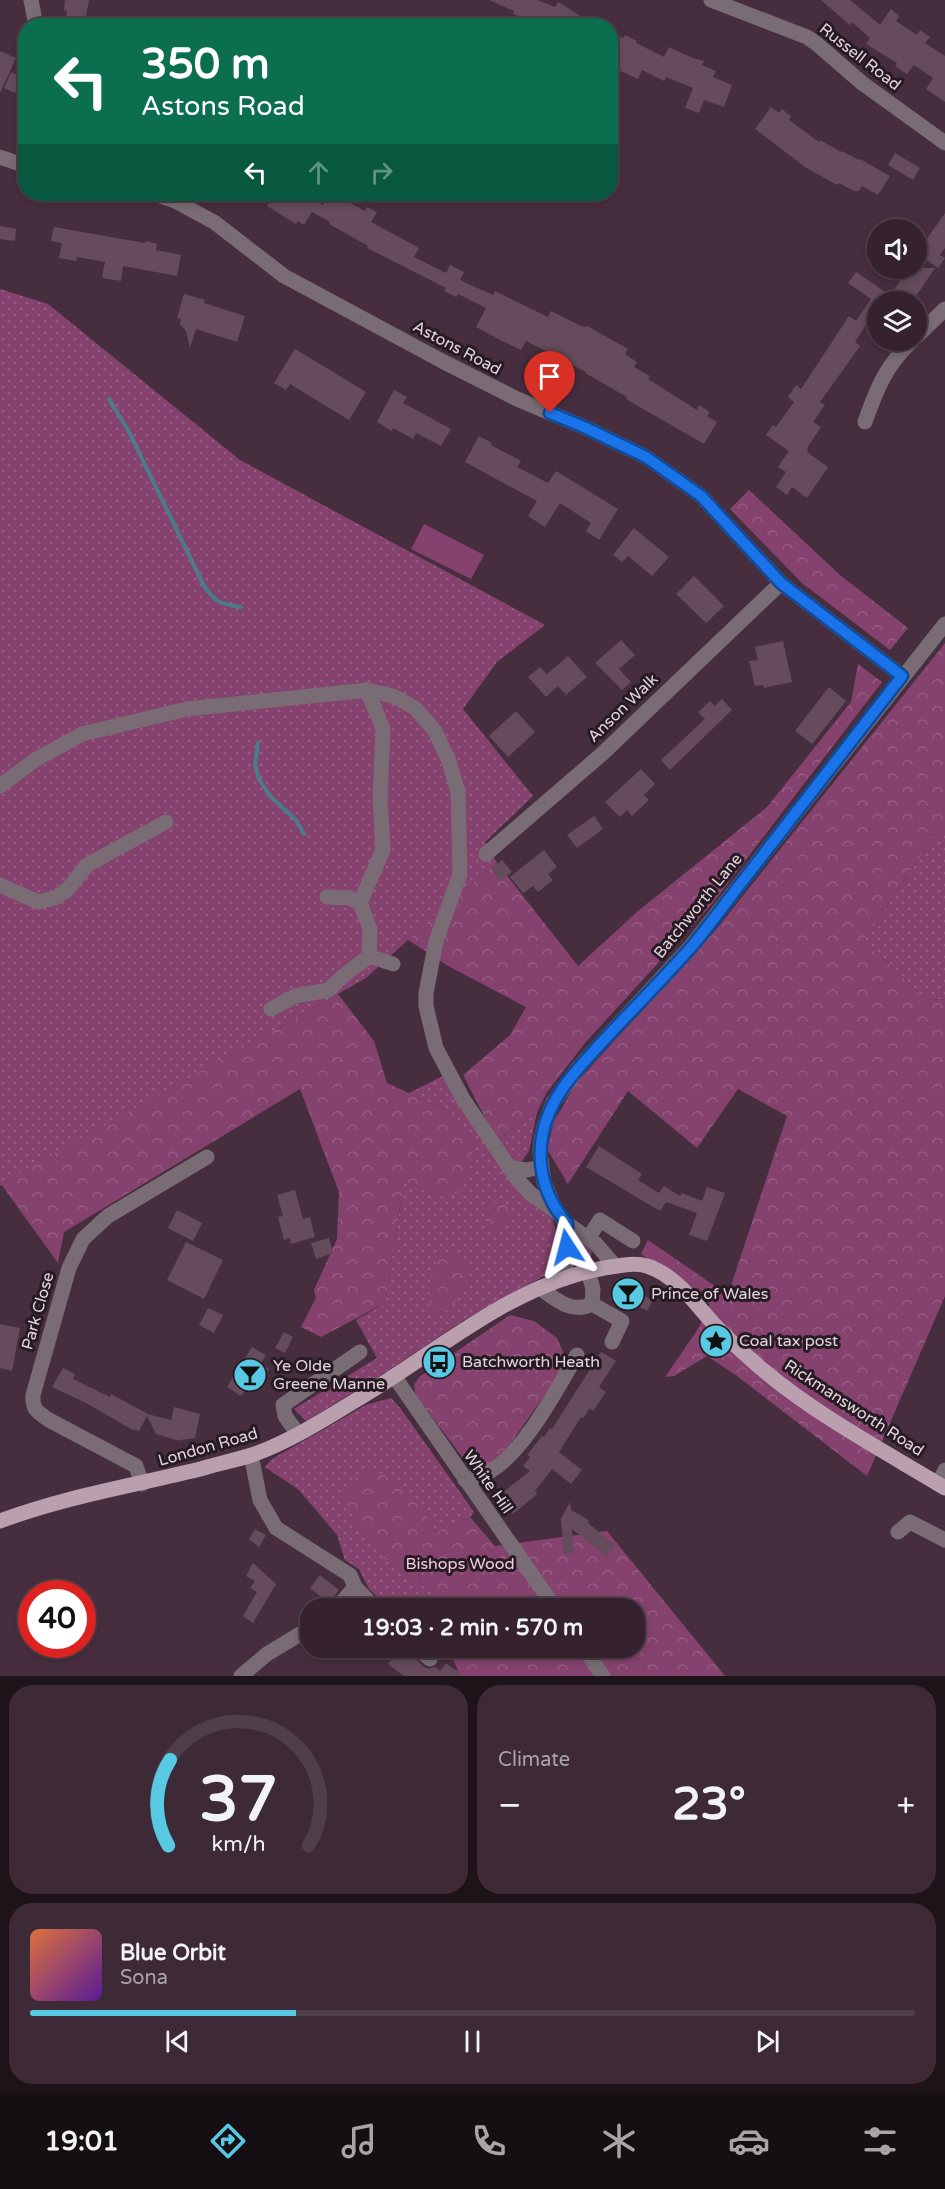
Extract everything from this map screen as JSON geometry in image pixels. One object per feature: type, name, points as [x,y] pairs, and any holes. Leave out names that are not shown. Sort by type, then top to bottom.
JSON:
[{"type":"main road","name":"Rickmansworth Road","points":[[566,1278],[615,1266],[643,1264],[661,1272],[679,1286],[713,1323],[771,1376],[803,1400],[941,1486]]},
{"type":"main road","name":"London Road","points":[[0,1521],[61,1501],[142,1484],[251,1455],[298,1434],[511,1302],[566,1278]]},
{"type":"street","points":[[31,0],[34,18]]},
{"type":"street","name":"Russell Road","points":[[711,0],[807,37],[878,95],[945,143]]},
{"type":"street","points":[[0,157],[18,162]]},
{"type":"street","name":"Astons Road","points":[[175,201],[214,222],[284,276],[517,399],[584,427],[646,457],[701,496],[781,583],[902,676]]},
{"type":"street","points":[[927,326],[945,309]]},
{"type":"street","points":[[865,422],[886,371],[901,351]]},
{"type":"street","name":"Anson Walk","points":[[486,854],[602,754],[781,583]]},
{"type":"street","name":"Batchworth Lane","points":[[566,1278],[561,1217],[544,1182],[541,1167],[541,1140],[553,1103],[579,1067],[692,945],[945,624]]},
{"type":"street","points":[[0,786],[35,760],[82,734],[187,709],[367,690],[393,696],[416,708],[435,730],[449,761],[458,792],[460,874],[436,941],[426,993],[426,1006],[436,1048],[463,1099],[509,1168],[531,1194],[589,1237],[615,1266]]},
{"type":"street","points":[[357,900],[383,850],[380,800],[383,729],[367,690]]},
{"type":"street","points":[[0,885],[38,902],[55,898],[68,889],[87,865],[166,822]]},
{"type":"street","points":[[327,897],[357,900]]},
{"type":"street","points":[[271,1009],[295,996],[329,990],[341,975],[360,972],[369,956],[370,929],[357,900]]},
{"type":"street","points":[[369,956],[393,964]]},
{"type":"street","name":"Park Close","points":[[142,1484],[136,1466],[49,1420],[37,1411],[33,1404],[33,1395],[69,1268],[83,1239],[108,1216],[207,1157]]},
{"type":"street","points":[[509,1168],[527,1170],[541,1167]]},
{"type":"street","points":[[589,1237],[600,1220],[633,1241]]},
{"type":"street","points":[[588,1271],[593,1289],[592,1304]]},
{"type":"street","points":[[540,1288],[557,1301],[572,1308],[584,1308],[592,1304]]},
{"type":"street","points":[[592,1304],[622,1321],[612,1342]]},
{"type":"street","points":[[298,1434],[285,1416],[283,1405],[360,1352]]},
{"type":"street","points":[[465,1480],[483,1475],[510,1454],[546,1407],[577,1355]]},
{"type":"street","name":"White Hill","points":[[394,1376],[548,1598]]},
{"type":"street","points":[[251,1455],[260,1500],[276,1528],[350,1575],[355,1587],[365,1598]]},
{"type":"street","points":[[941,1486],[945,1470]]},
{"type":"street","points":[[898,1532],[910,1522],[945,1540]]},
{"type":"street","points":[[346,1598],[355,1587]]},
{"type":"street","points":[[241,1676],[267,1654],[300,1634]]},
{"type":"street","points":[[591,1658],[603,1676]]},
{"type":"green space","points":[[0,289],[48,304],[240,460],[545,625],[497,662],[463,709],[533,796],[485,842],[497,863],[366,978],[0,1186]]},
{"type":"green space","points":[[749,490],[840,575],[908,628],[890,650],[802,583],[730,509]]},
{"type":"green space","points":[[424,524],[484,555],[471,579],[411,549]]},
{"type":"green space","points":[[945,643],[945,829],[936,833],[864,940],[922,996],[931,1000],[945,999],[945,1296],[867,1476],[737,1376],[707,1356],[674,1376],[665,1377],[698,1329],[710,1304],[641,1254],[648,1240],[728,1295],[787,1116],[738,1089],[697,1148],[628,1091],[568,1184],[547,1149],[554,1122],[576,1083],[714,932]]},
{"type":"green space","points":[[858,664],[882,682],[712,904],[585,1043],[547,1092],[537,1112],[497,1141],[463,1075],[510,1035],[526,1007],[450,967],[408,940],[497,863],[578,966],[638,911],[767,807],[851,702]]},
{"type":"green space","points":[[945,829],[945,999],[931,1000],[922,996],[864,940],[936,833]]},
{"type":"green space","points":[[338,994],[374,1041],[387,1083],[452,1113],[474,1140],[469,1169],[459,1192],[440,1197],[404,1181],[385,1303],[321,1337],[301,1327],[316,1298],[314,1290],[337,1239],[339,1192],[300,1089],[64,1232],[58,1263],[1,1184]]},
{"type":"green space","points":[[443,1076],[551,1216],[558,1240],[555,1263],[544,1276],[464,1320],[380,1376],[306,1421],[294,1409],[377,1358],[356,1320],[385,1303],[404,1181],[440,1197],[452,1113],[409,1093]]},
{"type":"green space","points":[[537,1112],[529,1151],[520,1164],[515,1164],[497,1141]]},
{"type":"green space","points":[[504,1202],[511,1208],[511,1217],[499,1232],[486,1227],[484,1214],[494,1203]]},
{"type":"green space","points":[[581,1240],[592,1253],[590,1259],[584,1262],[575,1259],[573,1252],[574,1242]]},
{"type":"green space","points":[[448,1253],[462,1259],[468,1273],[462,1293],[449,1311],[429,1312],[430,1281],[437,1258]]},
{"type":"green space","points":[[510,1315],[534,1321],[557,1338],[566,1359],[555,1381],[482,1483],[416,1396],[414,1385],[419,1377]]},
{"type":"green space","points":[[391,1398],[474,1512],[470,1517],[436,1532],[425,1513],[385,1559],[438,1598],[379,1598],[369,1589],[359,1569],[345,1560],[337,1535],[299,1490],[265,1467],[272,1459],[366,1405]]},
{"type":"green space","name":"Bishops Wood","points":[[362,1469],[393,1478],[425,1513],[436,1532],[470,1517],[495,1546],[607,1531],[725,1676],[460,1676],[453,1658],[645,1658],[645,1598],[439,1598],[385,1559],[358,1527],[342,1493]]},
{"type":"building","points":[[65,0],[89,0],[86,18],[66,18],[67,11],[64,10]]},
{"type":"building","points":[[489,0],[537,0],[555,7],[558,2],[584,18],[523,18],[513,14],[514,11]]},
{"type":"building","points":[[821,0],[850,0],[880,25],[891,9],[899,16],[896,21],[917,35],[920,30],[930,37],[925,43],[945,56],[945,102],[926,89],[933,78],[914,65],[907,74],[895,66],[897,63],[866,44],[870,38],[852,22],[850,25]]},
{"type":"building","points":[[618,35],[623,38],[625,35],[664,57],[669,47],[704,61],[702,65],[716,71],[713,77],[732,85],[724,107],[704,100],[699,113],[685,108],[693,88],[666,77],[664,81],[642,70],[638,79],[618,70]]},
{"type":"building","points":[[0,51],[16,58],[0,93]]},
{"type":"building","points":[[11,72],[18,75],[18,86],[15,93],[4,88]]},
{"type":"building","points":[[771,107],[779,113],[782,109],[791,116],[789,120],[819,142],[820,140],[841,152],[860,159],[890,176],[878,195],[862,186],[859,191],[854,191],[839,183],[837,185],[805,167],[755,129]]},
{"type":"building","points":[[895,153],[920,168],[913,180],[888,165]]},
{"type":"building","points":[[270,201],[316,201],[323,205],[326,201],[347,201],[365,211],[367,207],[377,212],[371,222],[419,248],[414,257],[446,273],[450,265],[464,272],[460,280],[493,295],[495,291],[548,317],[551,311],[581,326],[587,326],[628,349],[625,354],[637,362],[634,367],[650,376],[648,379],[697,410],[699,405],[710,412],[707,416],[717,422],[704,444],[626,399],[627,397],[586,372],[526,341],[521,350],[476,327],[486,308],[458,294],[456,297],[444,291],[446,288],[367,248],[368,246],[312,212],[304,225],[298,221],[296,224],[267,206]]},
{"type":"building","points":[[945,213],[945,248],[940,255],[945,258],[938,268],[927,260],[927,239]]},
{"type":"building","points":[[0,226],[16,229],[15,241],[0,239]]},
{"type":"building","points":[[54,227],[157,244],[156,250],[181,255],[177,276],[123,266],[121,281],[102,278],[105,262],[77,257],[76,261],[59,258],[62,243],[51,241]]},
{"type":"building","points":[[927,268],[935,268],[919,291],[894,290],[902,279],[927,279]]},
{"type":"building","points":[[856,272],[884,291],[867,291],[867,296],[848,283]]},
{"type":"building","points":[[184,294],[245,316],[237,342],[196,329],[190,348],[186,331],[180,324],[181,319],[177,318]]},
{"type":"building","points":[[867,305],[867,323],[855,342],[860,346],[820,402],[825,405],[813,422],[821,427],[807,448],[807,452],[828,467],[807,498],[792,487],[787,495],[776,487],[786,472],[778,467],[789,451],[766,435],[773,425],[776,427],[794,402],[788,397],[796,385],[801,389],[849,316],[856,321]]},
{"type":"building","points":[[295,349],[366,392],[349,420],[290,384],[286,390],[274,383]]},
{"type":"building","points":[[394,390],[407,397],[403,403],[451,429],[441,446],[416,433],[413,439],[377,422]]},
{"type":"building","points":[[479,436],[521,461],[517,467],[548,483],[556,471],[618,509],[599,540],[586,531],[591,523],[560,503],[545,527],[528,516],[537,501],[465,462]]},
{"type":"building","points":[[634,528],[669,557],[652,576],[628,556],[622,562],[613,555]]},
{"type":"building","points":[[694,576],[724,606],[706,623],[676,594]]},
{"type":"building","points":[[621,640],[635,655],[619,669],[631,682],[622,690],[595,663]]},
{"type":"building","points":[[783,641],[792,682],[764,688],[763,685],[755,686],[749,661],[758,660],[755,647]]},
{"type":"building","points":[[568,656],[587,677],[566,695],[558,686],[546,697],[528,677],[540,667],[547,674]]},
{"type":"building","points":[[829,687],[846,701],[812,744],[795,731]]},
{"type":"building","points":[[722,699],[732,710],[670,770],[661,760],[705,719],[698,712],[710,701],[715,706]]},
{"type":"building","points":[[516,711],[535,732],[508,757],[489,736]]},
{"type":"building","points":[[641,769],[655,784],[644,795],[649,800],[632,816],[627,810],[620,817],[605,802]]},
{"type":"building","points":[[594,816],[603,829],[577,848],[567,835]]},
{"type":"building","points":[[544,850],[557,867],[548,874],[553,880],[538,892],[533,886],[523,893],[510,877]]},
{"type":"building","points":[[502,860],[512,872],[500,881],[491,869]]},
{"type":"building","points":[[599,1146],[642,1174],[638,1180],[659,1193],[664,1186],[680,1196],[682,1193],[702,1201],[707,1187],[725,1193],[707,1241],[689,1235],[697,1213],[666,1202],[660,1211],[586,1167]]},
{"type":"building","points":[[295,1190],[303,1219],[310,1217],[315,1237],[291,1244],[290,1238],[284,1240],[278,1217],[283,1216],[277,1195]]},
{"type":"building","points":[[177,1210],[202,1223],[193,1241],[168,1228]]},
{"type":"building","points":[[329,1238],[333,1253],[316,1259],[311,1243]]},
{"type":"building","points":[[186,1242],[223,1260],[204,1299],[167,1280]]},
{"type":"building","name":"Prince of Wales","points":[[619,1283],[653,1300],[647,1311],[629,1301],[625,1308],[610,1299]]},
{"type":"building","points":[[208,1308],[223,1315],[214,1333],[199,1325]]},
{"type":"building","points":[[0,1324],[20,1328],[12,1371],[0,1368]]},
{"type":"building","points":[[284,1332],[293,1337],[285,1353],[275,1348]]},
{"type":"building","name":"Ye Olde Greene Manne","points":[[252,1347],[266,1355],[261,1364],[269,1369],[259,1386],[251,1381],[241,1396],[227,1387]]},
{"type":"building","points":[[601,1352],[616,1361],[599,1387],[606,1392],[593,1411],[590,1408],[583,1418],[581,1417],[559,1452],[582,1470],[571,1484],[552,1469],[535,1491],[537,1494],[513,1514],[498,1496],[530,1471],[523,1466],[530,1457],[527,1455],[542,1436],[544,1437],[550,1428],[552,1429]]},
{"type":"building","points":[[63,1368],[75,1374],[73,1379],[110,1397],[111,1394],[148,1414],[171,1420],[174,1407],[200,1414],[195,1438],[180,1441],[156,1434],[147,1416],[139,1431],[131,1429],[86,1403],[52,1387]]},
{"type":"building","points":[[570,1502],[571,1510],[589,1520],[588,1523],[616,1546],[606,1557],[572,1529],[574,1553],[564,1554],[561,1519]]},
{"type":"building","points":[[255,1529],[266,1535],[259,1547],[249,1539]]},
{"type":"building","points":[[253,1563],[276,1584],[253,1623],[243,1616],[257,1592],[250,1588],[255,1581],[246,1576]]},
{"type":"building","points":[[320,1575],[339,1590],[333,1598],[323,1598],[310,1588]]},
{"type":"building","points":[[414,1658],[424,1667],[429,1669],[435,1667],[440,1671],[446,1663],[464,1676],[404,1676],[388,1664],[392,1659]]},
{"type":"waterway","points":[[109,399],[129,432],[204,586],[220,602],[241,607]]},
{"type":"waterway","points":[[258,743],[255,765],[259,779],[270,796],[296,820],[304,834]]},
{"type":"place","name":"Prince of Wales","points":[[628,1294]]},
{"type":"place","name":"Coal tax post","points":[[716,1341]]},
{"type":"place","name":"Batchworth Heath","points":[[439,1362]]},
{"type":"place","name":"Ye Olde Greene Manne","points":[[250,1375]]},
{"type":"route","points":[[550,413],[646,457],[701,496],[781,583],[902,676],[692,945],[579,1067],[553,1103],[541,1140],[541,1167],[544,1182],[556,1212],[567,1223],[567,1247]]}]
